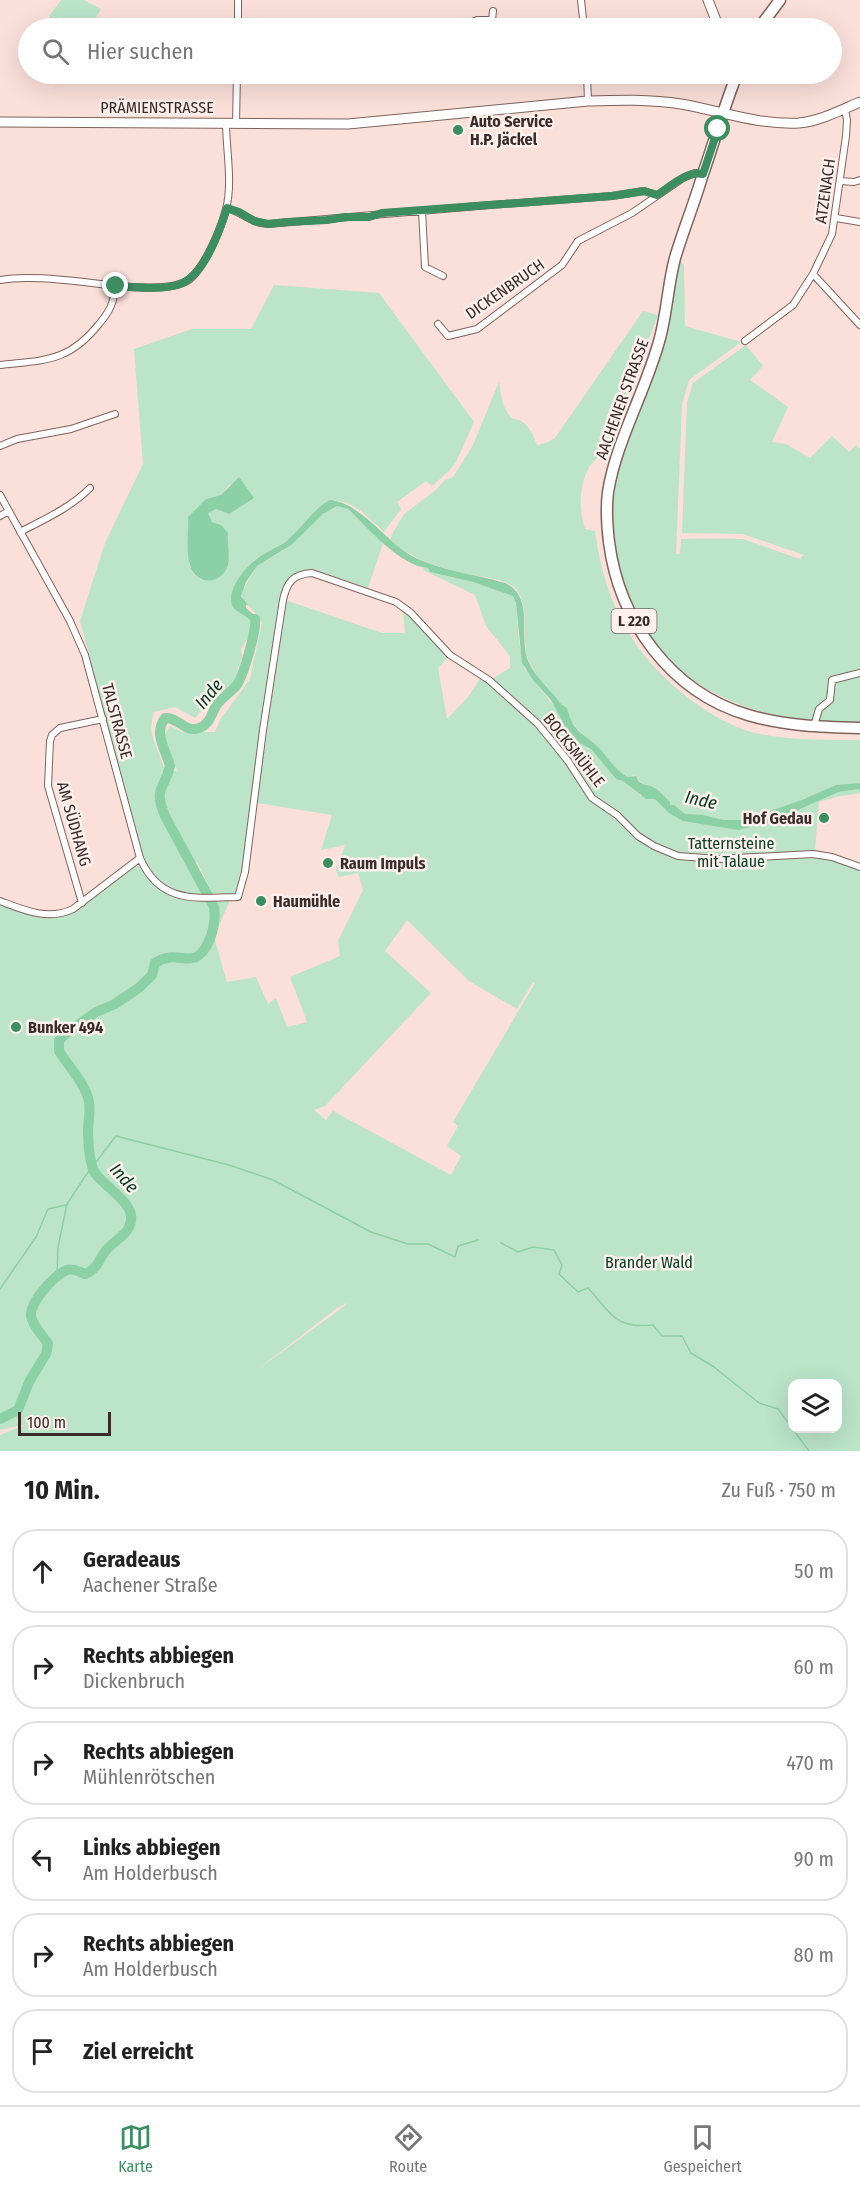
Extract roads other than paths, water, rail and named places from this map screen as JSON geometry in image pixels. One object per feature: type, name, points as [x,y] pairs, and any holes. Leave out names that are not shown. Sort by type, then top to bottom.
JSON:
[{"type":"main road","points":[[766,18],[780,0]]},
{"type":"main road","name":"AACHENER STRASSE","points":[[734,84],[675,260],[660,338],[615,459],[608,495],[607,530],[611,560],[619,589],[641,632],[670,669],[689,686],[747,715],[789,724],[860,728]]},
{"type":"street","points":[[238,0],[238,18]]},
{"type":"street","points":[[581,0],[583,18]]},
{"type":"street","points":[[708,0],[715,18]]},
{"type":"street","points":[[492,18],[493,11]]},
{"type":"street","points":[[0,280],[59,280],[116,286],[167,287],[191,279],[218,236],[227,208],[231,122],[236,84]]},
{"type":"street","points":[[587,84],[588,101]]},
{"type":"street","name":"PRÄMIENSTRASSE","points":[[0,122],[314,124],[385,122],[588,101],[660,102],[750,120],[800,123],[820,118],[860,102]]},
{"type":"street","name":"ATZENACH","points":[[745,341],[793,305],[813,274],[832,234],[846,136],[845,109]]},
{"type":"street","name":"DICKENBRUCH","points":[[438,324],[448,336],[477,329],[562,265],[578,241],[632,213],[683,178],[695,172],[703,174]]},
{"type":"street","points":[[840,181],[860,180]]},
{"type":"street","points":[[227,208],[254,221],[268,224],[612,196],[644,191],[657,195]]},
{"type":"street","points":[[422,211],[425,267],[443,276]]},
{"type":"street","points":[[836,218],[860,222]]},
{"type":"street","points":[[813,274],[860,325]]},
{"type":"street","points":[[0,364],[52,359],[74,350],[91,335],[110,310],[116,286]]},
{"type":"street","points":[[0,446],[17,439],[70,429],[115,414]]},
{"type":"street","points":[[20,532],[65,508],[90,488]]},
{"type":"street","name":"TALSTRASSE","points":[[0,495],[72,624],[85,655],[140,858],[151,878],[165,891],[175,895],[238,897]]},
{"type":"street","points":[[0,516],[9,511]]},
{"type":"street","name":"BOCKSMÜHLE","points":[[238,897],[247,860],[263,730],[286,586],[293,577],[312,573],[396,602],[411,613],[450,655],[489,680],[538,724],[568,761],[592,798],[617,815],[638,836],[654,846],[678,856],[718,859],[822,855],[860,867]]},
{"type":"street","points":[[814,726],[819,709],[830,700],[832,681],[860,673]]},
{"type":"street","name":"AM SÜDHANG","points":[[82,903],[48,786],[50,741],[52,735],[60,728],[103,719]]},
{"type":"street","points":[[0,901],[47,915],[65,913],[82,903],[140,858]]},
{"type":"waterway","name":"Inde","points":[[0,1419],[18,1410],[29,1382],[46,1354],[48,1344],[31,1316],[34,1304],[56,1277],[67,1270],[85,1274],[90,1272],[105,1251],[128,1229],[131,1219],[130,1210],[101,1180],[92,1166],[88,1139],[89,1102],[81,1082],[59,1051],[59,1041],[96,1012],[115,1004],[140,987],[152,975],[155,963],[172,957],[198,956],[210,939],[215,916],[214,907],[165,816],[160,799],[170,766],[160,730],[165,718],[194,729],[202,727],[207,722],[218,703],[234,689],[239,681],[252,642],[255,619]]},
{"type":"waterway","points":[[57,1276],[58,1247],[67,1204],[116,1136],[229,1165],[273,1180],[371,1232],[408,1244],[428,1244],[455,1257],[458,1246],[478,1240]]},
{"type":"waterway","points":[[0,1289],[36,1237],[48,1209],[66,1205]]},
{"type":"waterway","points":[[501,1243],[518,1252],[533,1247],[554,1250],[562,1265],[559,1274],[578,1292],[588,1288],[615,1318],[630,1325],[653,1325],[662,1336],[682,1336],[691,1353],[714,1367],[759,1403],[778,1409],[809,1451]]},
{"type":"place","name":"Auto Service H.P. Jäckel","points":[[458,130]]},
{"type":"place","name":"Hof Gedau","points":[[824,818]]},
{"type":"place","name":"Raum Impuls","points":[[328,863]]},
{"type":"place","name":"Haumühle","points":[[261,901]]},
{"type":"place","name":"Bunker 494","points":[[16,1027]]},
{"type":"park label","name":"Tatternsteine mit Talaue","points":[[731,852]]},
{"type":"park label","name":"Brander Wald","points":[[649,1262]]}]
